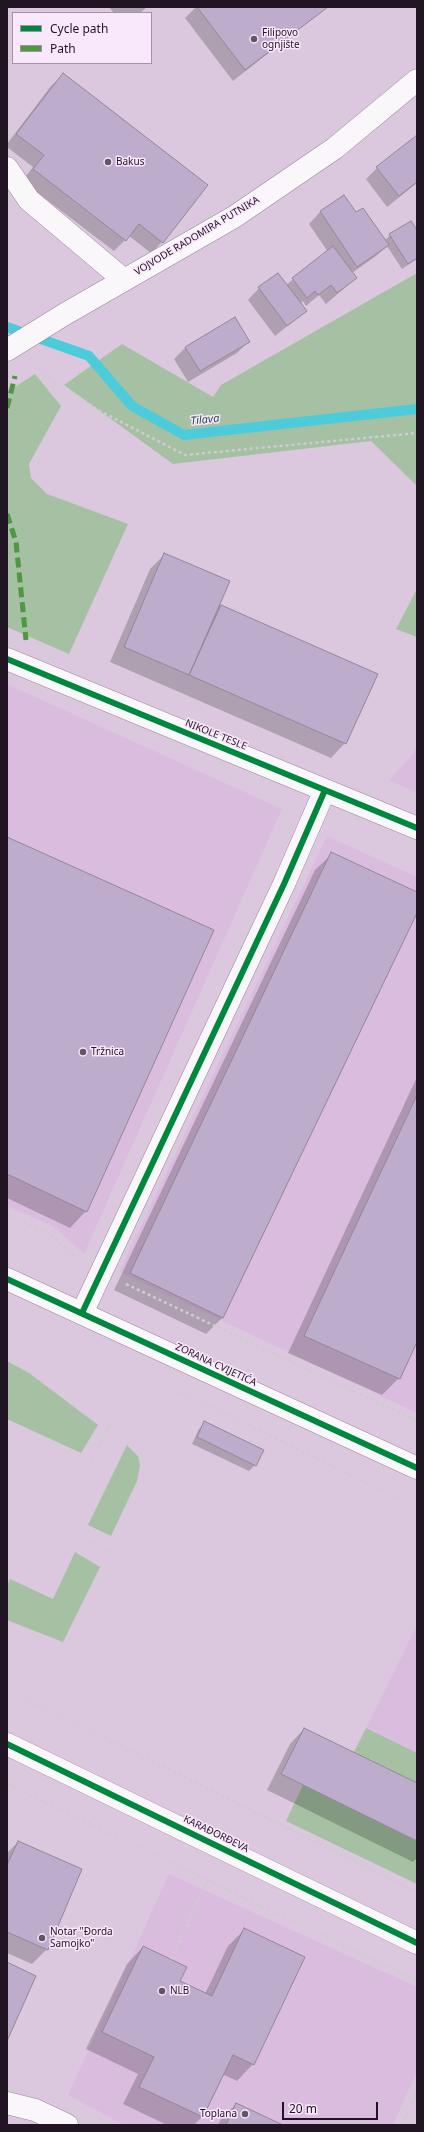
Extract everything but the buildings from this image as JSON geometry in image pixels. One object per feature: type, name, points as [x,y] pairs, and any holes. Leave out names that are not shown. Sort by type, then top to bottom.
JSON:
[{"type":"street","name":"VOJVODE RADOMIRA PUTNIKA","points":[[7,350],[65,314],[234,217],[322,157],[417,80]]},
{"type":"street","points":[[7,168],[30,200],[124,280]]},
{"type":"street","name":"NIKOLE TESLE","points":[[7,659],[417,828]]},
{"type":"street","points":[[82,1313],[284,884],[325,790]]},
{"type":"street","name":"ZORANA CVIJETIĆA","points":[[7,1279],[417,1468]]},
{"type":"street","name":"KARAĐORĐEVA","points":[[8,1748],[417,1943]]},
{"type":"street","points":[[7,2103],[35,2110],[67,2125]]},
{"type":"path","points":[[31,364],[98,410],[185,455],[417,433]]},
{"type":"path","points":[[7,1214],[50,1234],[81,1263],[99,1277],[122,1282],[417,1421]]},
{"type":"path","points":[[171,1388],[417,1507]]},
{"type":"path","points":[[92,1459],[117,1412]]},
{"type":"path","points":[[82,1538],[129,1562]]},
{"type":"path","points":[[17,1695],[417,1892]]},
{"type":"path","points":[[7,1784],[417,1981]]},
{"type":"path","points":[[171,1959],[208,1880]]},
{"type":"path","points":[[402,2125],[417,2091]]},
{"type":"shaded area","points":[[7,684],[282,809],[84,1254],[53,1226],[7,1206]]},
{"type":"shaded area","points":[[417,746],[417,793],[389,780],[413,754]]},
{"type":"shaded area","points":[[327,836],[417,877],[417,1413],[119,1272]]},
{"type":"shaded area","points":[[417,1625],[417,1753],[366,1728]]},
{"type":"shaded area","points":[[169,1874],[417,1987],[417,2071],[393,2125],[124,2125],[68,2095]]},
{"type":"green space","points":[[417,273],[417,486],[371,441],[173,464],[64,385],[122,344],[213,397],[221,385]]},
{"type":"green space","points":[[35,374],[61,406],[29,464],[31,478],[47,494],[128,524],[69,654],[7,627],[7,392]]},
{"type":"green space","points":[[417,589],[417,637],[396,629]]},
{"type":"green space","points":[[7,1361],[29,1373],[98,1425],[81,1453],[7,1419]]},
{"type":"green space","points":[[127,1445],[138,1456],[140,1465],[137,1481],[111,1536],[88,1525]]},
{"type":"green space","points":[[75,1552],[100,1567],[63,1642],[9,1621],[7,1619],[7,1586],[10,1579],[53,1599]]},
{"type":"green space","points":[[366,1728],[417,1753],[417,1783],[354,1752]]},
{"type":"green space","points":[[303,1785],[417,1841],[417,1884],[286,1821]]},
{"type":"waterway","name":"Tilava","points":[[7,327],[89,356],[132,406],[184,435],[417,409]]},
{"type":"marked path","points":[[7,408],[15,376]]},
{"type":"marked path","points":[[7,514],[16,542],[26,640]]},
{"type":"cycle path","points":[[7,659],[417,828]]},
{"type":"cycle path","points":[[82,1313],[284,884],[325,790]]},
{"type":"cycle path","points":[[7,1279],[417,1468]]},
{"type":"cycle path","points":[[7,1744],[417,1943]]},
{"type":"place","name":"Filipovo ognjište","points":[[254,39]]},
{"type":"place","name":"Bakus","points":[[108,162]]},
{"type":"place","name":"Tržnica","points":[[83,1052]]},
{"type":"place","name":"Notar \"Đorda Samojko\"","points":[[42,1938]]},
{"type":"place","name":"NLB","points":[[162,1991]]},
{"type":"place","name":"Toplana","points":[[245,2114]]}]
